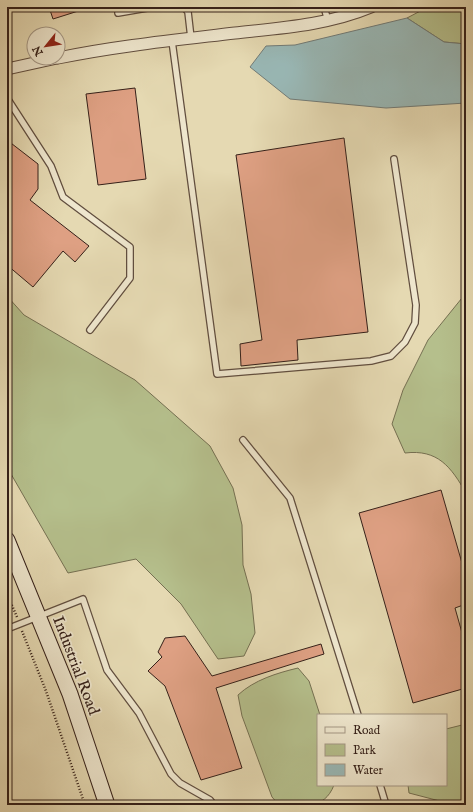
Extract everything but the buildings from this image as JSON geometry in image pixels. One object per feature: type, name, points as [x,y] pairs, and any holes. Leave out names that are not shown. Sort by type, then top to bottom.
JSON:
[{"type":"main road","name":"Industrial Road","points":[[7,540],[70,694],[107,805]]},
{"type":"street","points":[[66,57],[191,38],[308,25],[371,7]]},
{"type":"street","points":[[7,69],[26,65]]},
{"type":"lane","points":[[118,13],[152,7]]},
{"type":"lane","points":[[184,7],[188,12],[191,38]]},
{"type":"lane","points":[[324,7],[328,20]]},
{"type":"lane","points":[[172,41],[217,374],[371,361],[390,356],[405,342],[415,323],[416,305],[394,159]]},
{"type":"lane","points":[[7,98],[51,166],[63,197],[130,247],[130,278],[90,330]]},
{"type":"lane","points":[[243,440],[290,498],[358,714]]},
{"type":"lane","points":[[7,629],[84,599],[107,670],[139,713],[170,774],[180,783],[210,800],[214,805]]},
{"type":"lane","points":[[380,786],[386,805]]},
{"type":"path","points":[[7,594],[49,698],[85,805]]},
{"type":"green space","points":[[428,7],[466,7],[466,44],[444,42],[407,18]]},
{"type":"green space","points":[[466,293],[466,493],[449,468],[435,457],[426,454],[405,453],[392,424],[403,390],[428,340]]},
{"type":"green space","points":[[7,296],[24,315],[135,380],[210,446],[233,488],[242,525],[243,565],[251,594],[255,633],[244,656],[218,659],[181,604],[136,559],[68,573],[7,467]]},
{"type":"green space","points":[[298,668],[309,681],[320,714],[317,714],[317,786],[334,786],[330,793],[318,803],[304,806],[279,805],[272,797],[242,716],[238,695],[258,681]]},
{"type":"green space","points":[[466,724],[466,805],[455,805],[409,793],[408,786],[447,786],[447,729]]},
{"type":"water","points":[[407,18],[444,42],[466,44],[466,103],[386,108],[290,99],[250,67],[266,46],[295,45]]}]
